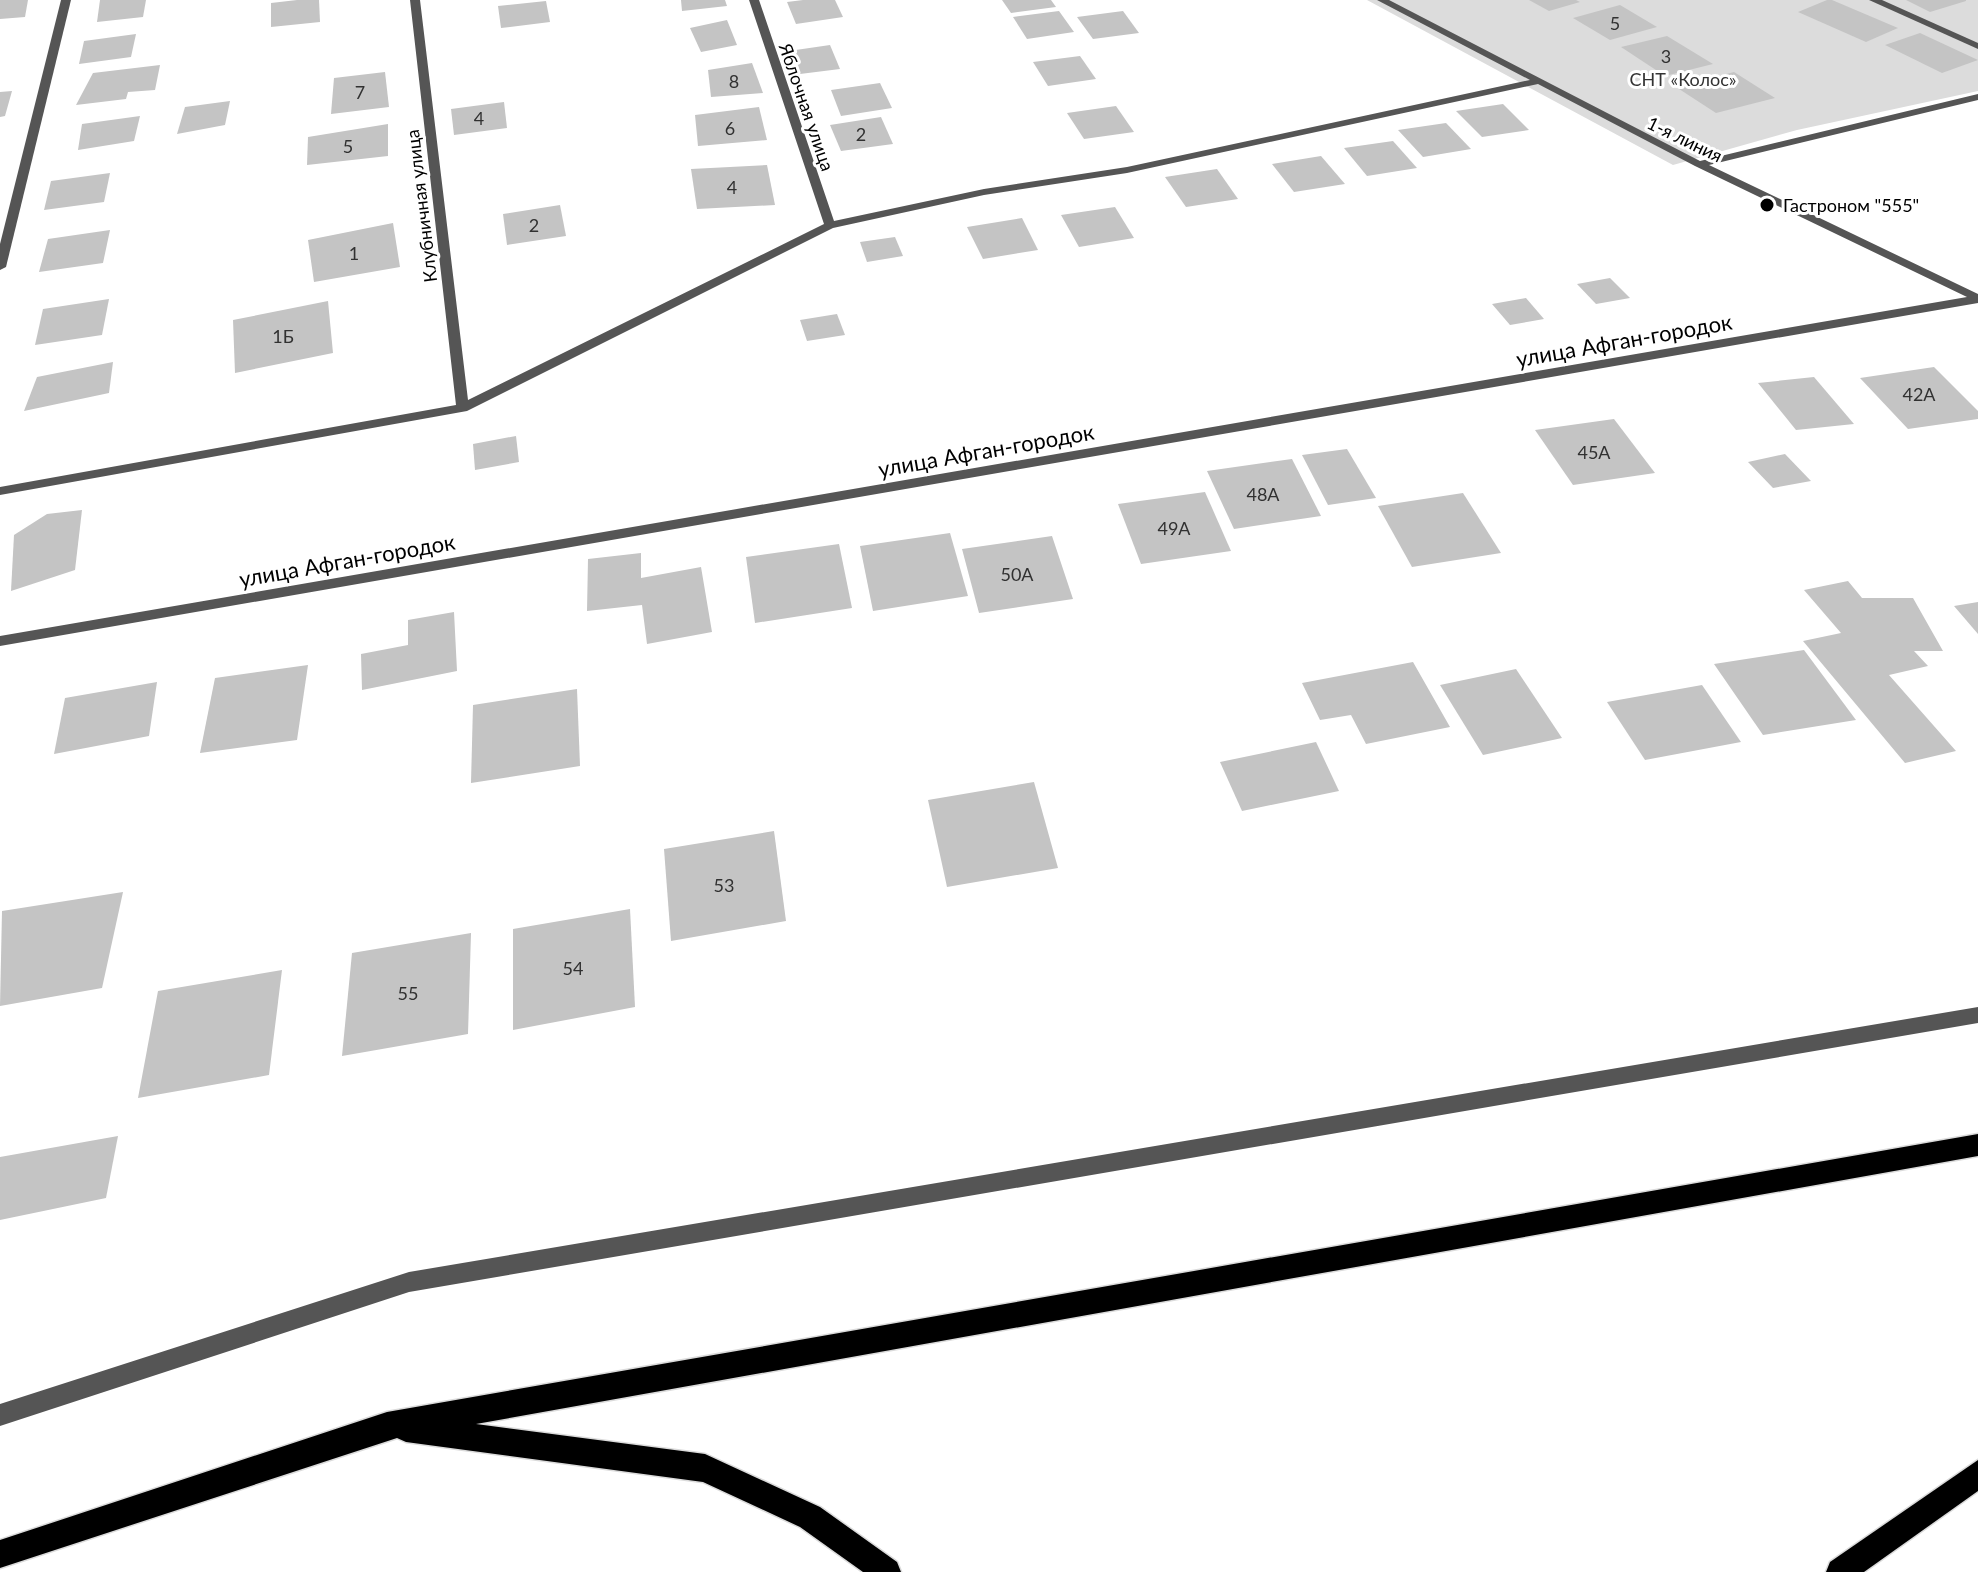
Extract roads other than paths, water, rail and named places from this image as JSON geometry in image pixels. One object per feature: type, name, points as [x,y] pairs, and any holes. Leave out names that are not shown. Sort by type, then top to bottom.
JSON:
[{"type":"main road","points":[[0,1554],[387,1426],[1978,1145]]},
{"type":"main road","points":[[387,1426],[705,1468],[810,1517],[887,1572]]},
{"type":"main road","points":[[1840,1572],[1978,1474]]},
{"type":"street","points":[[0,267],[66,0]]},
{"type":"street","name":"Клубничная улица","points":[[415,0],[463,408]]},
{"type":"street","name":"Яблочная улица","points":[[754,0],[830,225]]},
{"type":"street","name":"1-я линия","points":[[1382,0],[1699,164],[1978,298]]},
{"type":"street","points":[[1874,0],[1978,46]]},
{"type":"street","points":[[0,491],[463,408],[830,225],[984,192],[1127,170],[1536,82]]},
{"type":"street","points":[[1699,164],[1978,97]]},
{"type":"street","name":"улица Афган-городок","points":[[0,641],[1978,298]]},
{"type":"street","points":[[0,1415],[409,1282],[1978,1015]]},
{"type":"place","name":"Гастроном \"555\"","points":[[1767,205]]},
{"type":"park label","name":"СНТ «Колос»","points":[[1683,79]]}]
